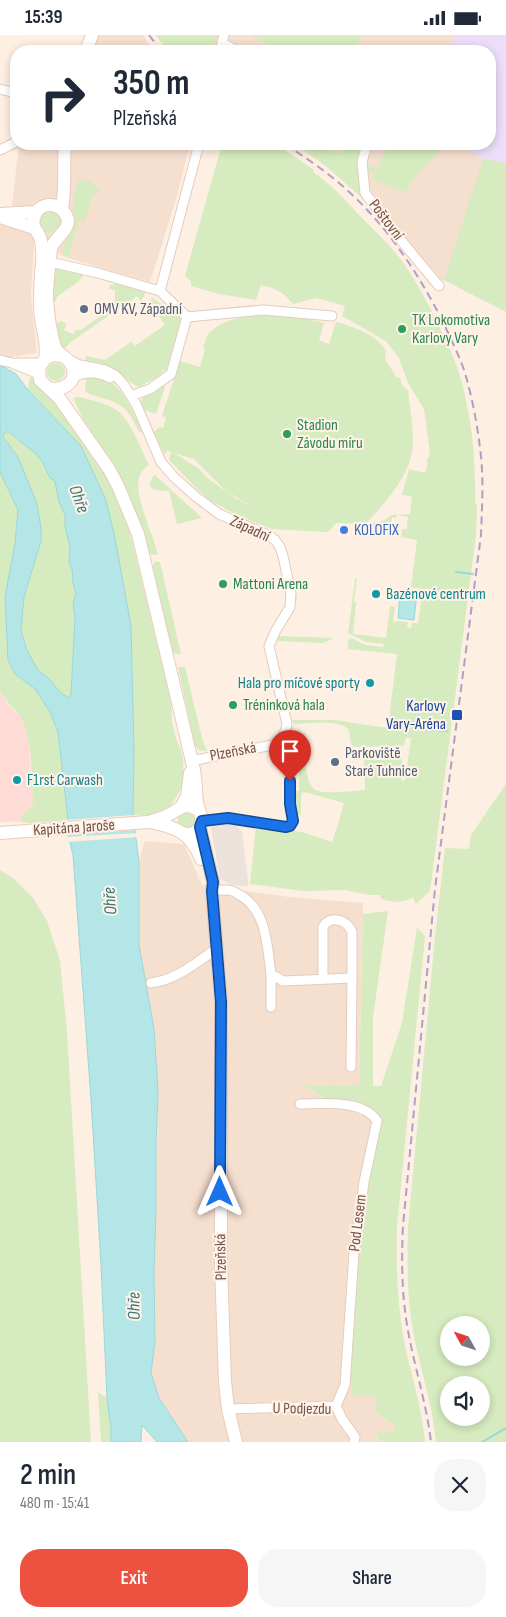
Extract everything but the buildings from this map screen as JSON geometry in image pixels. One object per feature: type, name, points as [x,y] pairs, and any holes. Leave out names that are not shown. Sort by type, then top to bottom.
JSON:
[{"type":"street","points":[[0,215],[36,231],[47,239],[63,234],[68,225],[68,219],[62,209],[65,179],[65,150]]},
{"type":"street","points":[[160,291],[197,150]]},
{"type":"street","name":"Poštovní","points":[[365,150],[362,162],[365,193],[439,286]]},
{"type":"street","points":[[47,205],[56,190],[64,163]]},
{"type":"street","points":[[62,209],[52,205],[43,206],[36,212],[34,217],[36,231],[43,252],[40,301],[46,344],[40,380],[60,399],[92,443]]},
{"type":"street","points":[[0,215],[36,212]]},
{"type":"street","points":[[58,237],[52,247],[48,277],[48,311],[56,349],[74,371],[71,381],[70,398],[75,411],[118,486],[138,534],[194,770],[200,820],[194,833],[180,832],[173,819],[187,796],[191,761]]},
{"type":"street","points":[[50,262],[98,273],[160,291],[187,317],[263,310],[332,316]]},
{"type":"street","points":[[131,395],[150,389],[171,374],[187,317]]},
{"type":"street","name":"Západní","points":[[0,360],[12,363],[42,365],[53,355],[80,365],[98,367],[110,372],[124,385],[131,395],[161,462],[174,477],[219,514],[272,537],[280,547],[288,575],[292,601],[270,642],[270,655],[287,724],[286,730],[277,744]]},
{"type":"street","name":"Západní","points":[[49,389],[60,389],[84,373],[102,375],[117,382],[131,395]]},
{"type":"street","name":"Plzeňská","points":[[191,761],[277,744],[283,749],[290,761],[290,804],[295,828],[228,818],[200,820],[213,882],[212,891],[221,1002],[221,1265],[225,1383],[228,1409],[236,1442]]},
{"type":"street","points":[[180,808],[190,806],[200,820]]},
{"type":"street","name":"Kapitána Jaroše","points":[[0,833],[148,822],[167,816],[180,808]]},
{"type":"street","name":"Kapitána Jaroše","points":[[148,822],[170,826],[180,832]]},
{"type":"street","name":"Plzeňská","points":[[180,832],[190,839],[198,851],[212,891]]},
{"type":"street","points":[[212,891],[228,890],[234,892],[248,899],[257,911],[265,933],[271,974],[271,1007]]},
{"type":"street","points":[[323,979],[323,927],[325,923],[333,920],[345,923],[352,932],[351,1067]]},
{"type":"street","points":[[151,983],[183,972],[216,949]]},
{"type":"street","points":[[271,974],[283,981],[352,979]]},
{"type":"street","name":"Pod Lesem","points":[[300,1104],[342,1103],[367,1111],[377,1121],[364,1181],[354,1253],[344,1385],[336,1406]]},
{"type":"street","name":"U Podjezdu","points":[[228,1409],[336,1406],[342,1419],[355,1437],[354,1442]]},
{"type":"shaded area","points":[[86,35],[143,35],[150,45],[83,45]]},
{"type":"shaded area","points":[[156,35],[506,35],[506,312],[444,280],[429,284],[412,257],[370,205],[326,166],[303,150],[496,150],[496,45],[164,45]]},
{"type":"shaded area","points":[[457,35],[506,35],[506,163],[483,159],[469,150],[496,150],[496,45],[452,45]]},
{"type":"shaded area","points":[[18,150],[188,150],[175,203],[150,282],[68,258],[34,244],[31,296],[37,353],[7,358],[7,369],[0,365],[0,222],[10,222]]},
{"type":"shaded area","points":[[0,690],[7,703],[22,719],[28,735],[33,804],[23,816],[23,821],[0,822]]},
{"type":"shaded area","points":[[229,820],[242,832],[248,886],[232,885],[220,879],[210,823]]},
{"type":"shaded area","points":[[145,841],[184,844],[202,885],[289,897],[363,903],[359,1085],[305,1087],[340,1107],[381,1121],[376,1412],[395,1425],[392,1432],[375,1434],[380,1442],[188,1442],[159,1398],[151,1373],[155,1342],[154,1271],[158,1092],[154,1029],[139,945],[139,862]]},
{"type":"green space","points":[[156,35],[217,35],[215,44],[212,45],[164,45]]},
{"type":"green space","points":[[250,35],[362,35],[357,45],[268,45]]},
{"type":"green space","points":[[220,150],[285,150],[314,170],[313,172],[327,182],[399,258],[413,277],[429,306],[458,369],[468,408],[472,440],[475,504],[477,505],[476,535],[430,891],[416,904],[413,897],[405,901],[393,902],[381,899],[380,895],[369,895],[345,890],[304,891],[250,884],[256,826],[302,832],[332,842],[344,803],[305,792],[301,793],[301,815],[295,815],[293,791],[299,791],[299,762],[290,761],[286,741],[290,734],[305,734],[307,775],[313,788],[318,791],[365,790],[364,755],[366,755],[367,760],[391,759],[391,756],[396,755],[400,757],[404,765],[401,780],[405,781],[411,738],[406,738],[404,745],[399,748],[398,746],[354,747],[351,744],[349,730],[344,726],[331,723],[294,724],[292,720],[334,720],[388,728],[397,654],[348,649],[348,642],[351,638],[366,645],[383,647],[384,644],[366,642],[348,633],[355,579],[357,578],[353,634],[386,638],[390,606],[395,607],[393,622],[408,622],[407,627],[411,628],[412,623],[418,623],[423,589],[411,587],[417,540],[401,537],[402,529],[407,529],[408,517],[397,515],[396,518],[392,517],[391,527],[395,528],[391,532],[388,532],[388,527],[374,525],[373,531],[358,531],[362,527],[358,524],[336,523],[328,532],[272,529],[237,515],[211,501],[169,460],[171,452],[167,450],[165,455],[153,433],[159,427],[163,428],[166,417],[162,416],[180,361],[200,367],[207,336],[220,325],[233,319],[264,315],[311,320],[324,323],[319,340],[329,344],[336,322],[357,329],[382,345],[386,350],[385,359],[397,378],[400,377],[402,386],[408,390],[413,437],[412,452],[405,473],[393,492],[364,526],[381,522],[392,515],[410,514],[412,496],[402,495],[409,469],[425,473],[428,463],[426,462],[430,454],[424,409],[408,383],[399,358],[386,341],[342,316],[345,306],[316,298],[293,304],[279,291],[261,285],[256,300],[219,294],[191,286],[191,281],[185,276]],"holes":[[[174,453],[194,459],[227,492],[254,507],[235,498],[209,479],[198,468]]]},
{"type":"green space","points":[[303,150],[331,150],[338,154],[340,150],[363,150],[360,160],[370,205],[326,166]]},
{"type":"green space","points":[[385,150],[440,150],[415,177],[405,192],[372,179],[375,175],[365,169],[367,165],[377,169]]},
{"type":"green space","points":[[483,159],[506,163],[505,311],[444,280]]},
{"type":"green space","points":[[79,179],[89,182],[89,179],[101,191],[92,197],[85,221],[79,220],[68,258],[63,254],[62,250],[73,227],[73,199]]},
{"type":"green space","points":[[46,211],[54,211],[61,218],[61,226],[54,233],[46,233],[39,226],[39,218]]},
{"type":"green space","points":[[53,267],[79,272],[83,276],[78,282],[58,296],[55,302],[53,302]]},
{"type":"green space","points":[[117,284],[144,290],[145,294],[141,301],[137,296],[72,341],[65,348],[61,347],[55,328],[58,322],[61,321],[67,324],[64,330],[73,334],[76,330],[81,330],[108,311],[109,306],[115,306],[115,290],[109,288],[111,285]]},
{"type":"green space","points":[[152,298],[178,314],[181,321],[166,371],[164,370],[159,376],[139,387],[109,366],[85,361],[86,356],[105,360],[131,342],[135,346],[165,325],[152,306],[148,309],[146,306]]},
{"type":"green space","points":[[56,363],[62,366],[65,372],[62,378],[56,381],[50,378],[47,372],[50,366]]},
{"type":"green space","points":[[87,376],[99,377],[109,381],[123,394],[143,432],[139,432],[129,414],[121,406],[86,392]]},
{"type":"green space","points":[[32,377],[41,389],[52,396],[97,459],[121,506],[132,541],[171,701],[172,722],[183,760],[184,784],[170,807],[165,811],[150,815],[133,815],[134,751],[131,626],[81,446],[28,390],[29,380]]},
{"type":"green space","points":[[163,385],[165,387],[156,414],[142,409],[140,403],[144,396]]},
{"type":"green space","points":[[79,397],[113,408],[125,418],[134,433],[149,465],[141,473],[138,485],[141,505],[158,554],[153,555],[147,551],[115,467],[83,419],[73,398]]},
{"type":"green space","points":[[6,432],[9,432],[36,454],[55,480],[59,502],[65,515],[70,547],[69,562],[76,594],[73,603],[75,618],[71,695],[69,698],[61,693],[37,669],[27,650],[21,631],[24,597],[41,541],[18,457],[3,437]]},
{"type":"green space","points":[[0,472],[18,510],[15,543],[5,597],[8,660],[15,674],[35,689],[50,712],[58,732],[68,820],[28,823],[18,821],[22,821],[22,816],[33,804],[32,773],[30,751],[23,722],[0,690]]},
{"type":"green space","points":[[154,475],[202,518],[177,524],[169,491],[157,490],[150,485]]},
{"type":"green space","points":[[155,562],[160,562],[181,654],[176,654],[172,650],[152,568]]},
{"type":"green space","points":[[278,636],[334,638],[323,643],[279,641],[274,639]]},
{"type":"green space","points":[[178,667],[185,667],[202,738],[207,751],[199,750],[195,746]]},
{"type":"green space","points":[[506,784],[506,1442],[436,1442],[415,1341],[409,1298],[408,1227],[445,848],[469,849],[471,835]]},
{"type":"green space","points":[[187,811],[193,814],[196,820],[193,826],[187,829],[181,826],[178,820],[181,814]]},
{"type":"green space","points":[[0,870],[13,878],[33,898],[47,921],[60,961],[67,1032],[91,1442],[0,1442]]},
{"type":"green space","points":[[388,911],[373,1017],[373,1086],[381,1086],[402,1023],[417,928],[425,936],[397,1226],[397,1255],[398,1298],[404,1341],[425,1442],[380,1442],[375,1433],[392,1432],[395,1425],[376,1412],[375,1396],[353,1395],[350,1375],[358,1246],[366,1178],[380,1121],[340,1107],[304,1086],[359,1085],[363,914]]},
{"type":"green space","points":[[98,1392],[107,1398],[111,1442],[101,1442]]},
{"type":"water","name":"Ohře","points":[[0,365],[16,374],[28,390],[81,446],[106,500],[131,626],[134,751],[133,815],[139,862],[139,945],[154,1029],[158,1092],[154,1271],[155,1342],[151,1373],[159,1398],[188,1442],[157,1442],[142,1425],[141,1442],[111,1442],[91,1099],[73,855],[68,835],[58,732],[50,712],[35,689],[15,674],[8,660],[5,597],[15,543],[18,510],[0,472]],"holes":[[[6,432],[9,432],[36,454],[43,463],[50,478],[55,481],[59,502],[65,515],[65,526],[70,547],[69,562],[76,594],[73,603],[75,618],[71,695],[69,698],[61,693],[37,669],[27,650],[21,631],[24,597],[41,541],[41,528],[37,504],[18,457],[3,437]]]},
{"type":"water","points":[[400,592],[417,594],[414,620],[398,618]]},
{"type":"pier","points":[[135,815],[137,830],[65,835],[65,820]]},
{"type":"pier","points":[[138,833],[138,837],[67,842],[66,837]]},
{"type":"waterway","points":[[456,572],[473,574]]},
{"type":"waterway","points":[[422,729],[447,731]]},
{"type":"waterway","points":[[482,1442],[506,1428]]},
{"type":"railway","points":[[149,35],[156,45]]},
{"type":"railway","points":[[294,150],[346,189],[376,219],[413,269],[444,324],[463,367],[468,382],[479,439],[482,492],[481,535],[435,889],[403,1226],[402,1270],[405,1312],[431,1442]]},
{"type":"place","name":"OMV KV, Západní","points":[[84,309]]},
{"type":"place","name":"TK Lokomotiva Karlovy Vary","points":[[402,329]]},
{"type":"place","name":"Stadion Závodu míru","points":[[287,434]]},
{"type":"place","name":"KOLOFIX","points":[[344,530]]},
{"type":"place","name":"Mattoni Arena","points":[[223,584]]},
{"type":"place","name":"Bazénové centrum","points":[[376,594]]},
{"type":"place","name":"Hala pro míčové sporty","points":[[370,683]]},
{"type":"place","name":"Tréninková hala","points":[[233,705]]},
{"type":"place","name":"Karlovy Vary-Aréna","points":[[457,715]]},
{"type":"place","name":"Parkoviště Staré Tuhnice","points":[[335,762]]},
{"type":"place","name":"F1rst Carwash","points":[[17,780]]},
{"type":"route","points":[[220,1192],[221,1002],[212,891],[213,882],[200,827],[202,821],[228,818],[286,827],[290,826],[293,821],[290,804],[290,781]]}]
